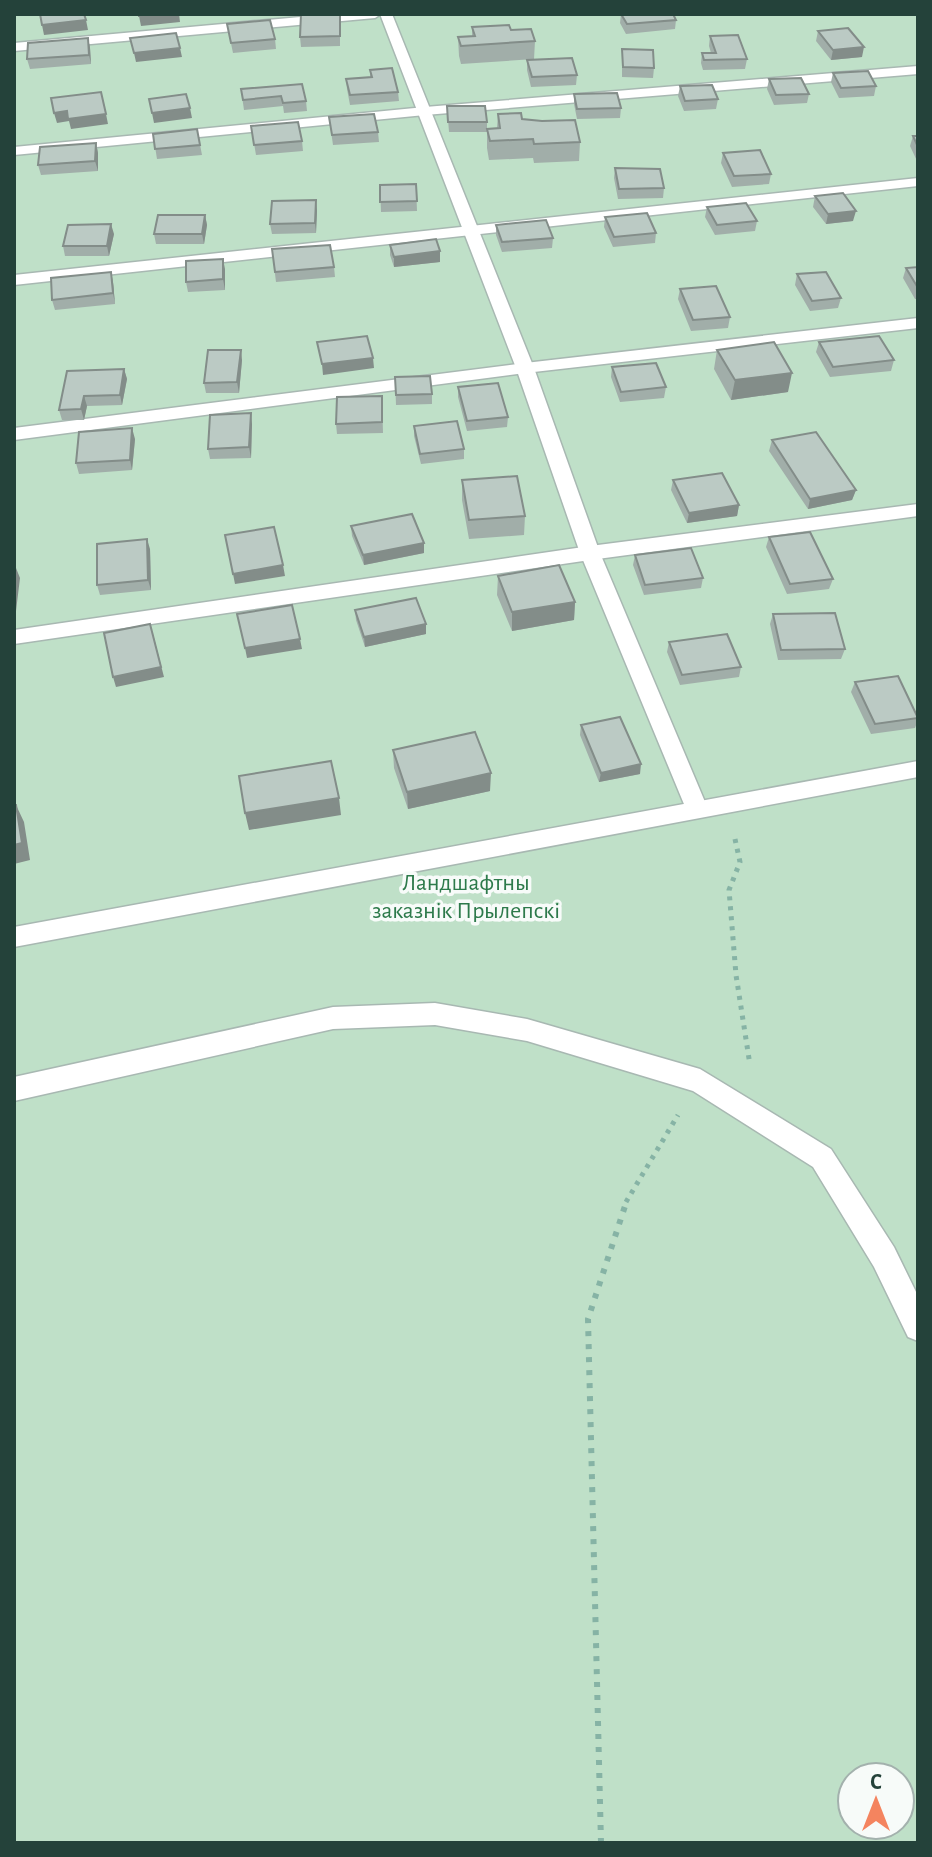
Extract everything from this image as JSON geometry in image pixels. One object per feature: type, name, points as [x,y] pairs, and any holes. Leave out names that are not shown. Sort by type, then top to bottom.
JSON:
[{"type":"street","points":[[14,47],[375,14]]},
{"type":"street","points":[[386,14],[525,368],[590,553],[697,809]]},
{"type":"street","points":[[14,151],[425,111],[918,70]]},
{"type":"street","points":[[14,280],[918,182]]},
{"type":"street","points":[[14,434],[525,368],[918,323]]},
{"type":"street","points":[[14,637],[590,553],[918,510]]},
{"type":"street","points":[[14,937],[918,769]]},
{"type":"street","points":[[14,1089],[333,1018],[435,1014],[527,1030],[700,1081],[822,1158],[884,1257],[918,1327]]},
{"type":"path","points":[[697,809],[732,824],[740,862],[729,890],[733,946],[759,1117]]},
{"type":"path","points":[[601,1843],[588,1319],[629,1194],[700,1081]]},
{"type":"green space","name":"Ландшафтны заказнік Прылепскі","points":[[14,14],[918,14],[918,1843],[14,1843]]},
{"type":"building","points":[[40,14],[84,14],[86,20],[42,25]]},
{"type":"building","points":[[301,14],[340,14],[340,36],[300,37]]},
{"type":"building","points":[[621,14],[673,14],[676,20],[627,24]]},
{"type":"building","points":[[270,20],[275,39],[231,43],[227,24]]},
{"type":"building","points":[[509,25],[511,30],[531,29],[535,41],[461,46],[458,37],[475,36],[472,27]]},
{"type":"building","points":[[848,28],[864,47],[833,50],[818,31]]},
{"type":"building","points":[[176,33],[180,48],[134,53],[130,38]]},
{"type":"building","points":[[738,35],[747,59],[704,60],[702,53],[716,53],[710,36]]},
{"type":"building","points":[[88,38],[89,55],[27,59],[28,43]]},
{"type":"building","points":[[622,49],[653,50],[654,68],[623,67]]},
{"type":"building","points":[[572,58],[577,75],[532,77],[527,60]]},
{"type":"building","points":[[392,68],[398,92],[350,95],[346,79],[372,77],[370,70]]},
{"type":"building","points":[[868,71],[876,86],[841,88],[833,73]]},
{"type":"building","points":[[801,78],[809,94],[776,95],[769,79]]},
{"type":"building","points":[[302,84],[306,101],[283,103],[281,96],[243,100],[241,89]]},
{"type":"building","points":[[712,85],[718,99],[685,101],[680,86]]},
{"type":"building","points":[[101,92],[106,114],[68,119],[67,111],[54,113],[51,98]]},
{"type":"building","points":[[617,93],[621,108],[577,109],[574,94]]},
{"type":"building","points":[[186,94],[190,108],[152,113],[149,99]]},
{"type":"building","points":[[447,106],[485,106],[487,122],[448,122]]},
{"type":"building","points":[[521,113],[522,119],[575,120],[580,142],[534,144],[533,139],[490,141],[487,129],[500,128],[498,114]]},
{"type":"building","points":[[374,114],[378,132],[332,135],[329,117]]},
{"type":"building","points":[[298,122],[302,141],[254,145],[251,126]]},
{"type":"building","points":[[197,129],[200,145],[155,149],[153,134]]},
{"type":"building","points":[[96,143],[95,161],[38,165],[40,147]]},
{"type":"building","points":[[760,150],[771,174],[734,176],[723,153]]},
{"type":"building","points":[[615,168],[660,169],[664,188],[619,189]]},
{"type":"building","points":[[416,184],[417,201],[380,202],[380,185]]},
{"type":"building","points":[[843,193],[856,211],[828,214],[815,196]]},
{"type":"building","points":[[316,200],[315,223],[270,224],[272,201]]},
{"type":"building","points":[[746,203],[757,221],[717,225],[707,207]]},
{"type":"building","points":[[647,213],[656,233],[614,237],[605,217]]},
{"type":"building","points":[[158,215],[205,215],[202,234],[154,234]]},
{"type":"building","points":[[546,220],[553,238],[502,242],[496,225]]},
{"type":"building","points":[[111,224],[107,246],[63,246],[68,225]]},
{"type":"building","points":[[436,239],[440,251],[394,257],[390,245]]},
{"type":"building","points":[[330,245],[334,267],[275,272],[272,249]]},
{"type":"building","points":[[223,259],[223,279],[186,282],[186,261]]},
{"type":"building","points":[[918,267],[918,288],[906,268]]},
{"type":"building","points":[[111,272],[113,293],[52,300],[51,278]]},
{"type":"building","points":[[826,272],[841,298],[812,301],[797,274]]},
{"type":"building","points":[[716,286],[730,317],[693,320],[680,289]]},
{"type":"building","points":[[367,336],[373,358],[322,364],[317,342]]},
{"type":"building","points":[[879,336],[894,360],[833,367],[819,342]]},
{"type":"building","points":[[774,342],[792,373],[735,380],[717,350]]},
{"type":"building","points":[[208,350],[241,350],[237,382],[204,383]]},
{"type":"building","points":[[656,363],[666,387],[621,392],[612,367]]},
{"type":"building","points":[[124,369],[120,395],[84,396],[81,409],[59,410],[67,371]]},
{"type":"building","points":[[430,376],[432,394],[396,395],[395,377]]},
{"type":"building","points":[[498,383],[508,417],[467,421],[458,387]]},
{"type":"building","points":[[382,396],[382,422],[336,424],[337,397]]},
{"type":"building","points":[[251,413],[249,447],[208,449],[210,415]]},
{"type":"building","points":[[457,421],[464,449],[420,454],[414,426]]},
{"type":"building","points":[[132,428],[130,460],[76,463],[79,432]]},
{"type":"building","points":[[816,432],[856,490],[810,499],[772,440]]},
{"type":"building","points":[[722,473],[739,505],[689,513],[673,480]]},
{"type":"building","points":[[517,476],[525,516],[469,520],[462,480]]},
{"type":"building","points":[[412,514],[424,543],[363,555],[351,526]]},
{"type":"building","points":[[274,527],[283,565],[233,574],[225,535]]},
{"type":"building","points":[[810,532],[833,579],[790,584],[769,537]]},
{"type":"building","points":[[147,539],[148,580],[97,585],[97,544]]},
{"type":"building","points":[[691,548],[703,578],[645,585],[635,555]]},
{"type":"building","points":[[559,565],[575,602],[512,612],[498,576]]},
{"type":"building","points":[[416,598],[426,624],[364,637],[355,610]]},
{"type":"building","points":[[292,605],[300,639],[245,648],[237,614]]},
{"type":"building","points":[[835,613],[845,649],[781,650],[773,614]]},
{"type":"building","points":[[150,624],[161,667],[113,677],[104,633]]},
{"type":"building","points":[[727,634],[741,667],[682,675],[669,642]]},
{"type":"building","points":[[898,676],[918,718],[875,724],[855,682]]},
{"type":"building","points":[[620,717],[641,764],[601,773],[581,725]]},
{"type":"building","points":[[475,732],[491,773],[407,792],[393,750]]},
{"type":"building","points":[[331,761],[339,798],[245,813],[239,776]]},
{"type":"building","points":[[14,805],[22,843],[14,845]]}]
